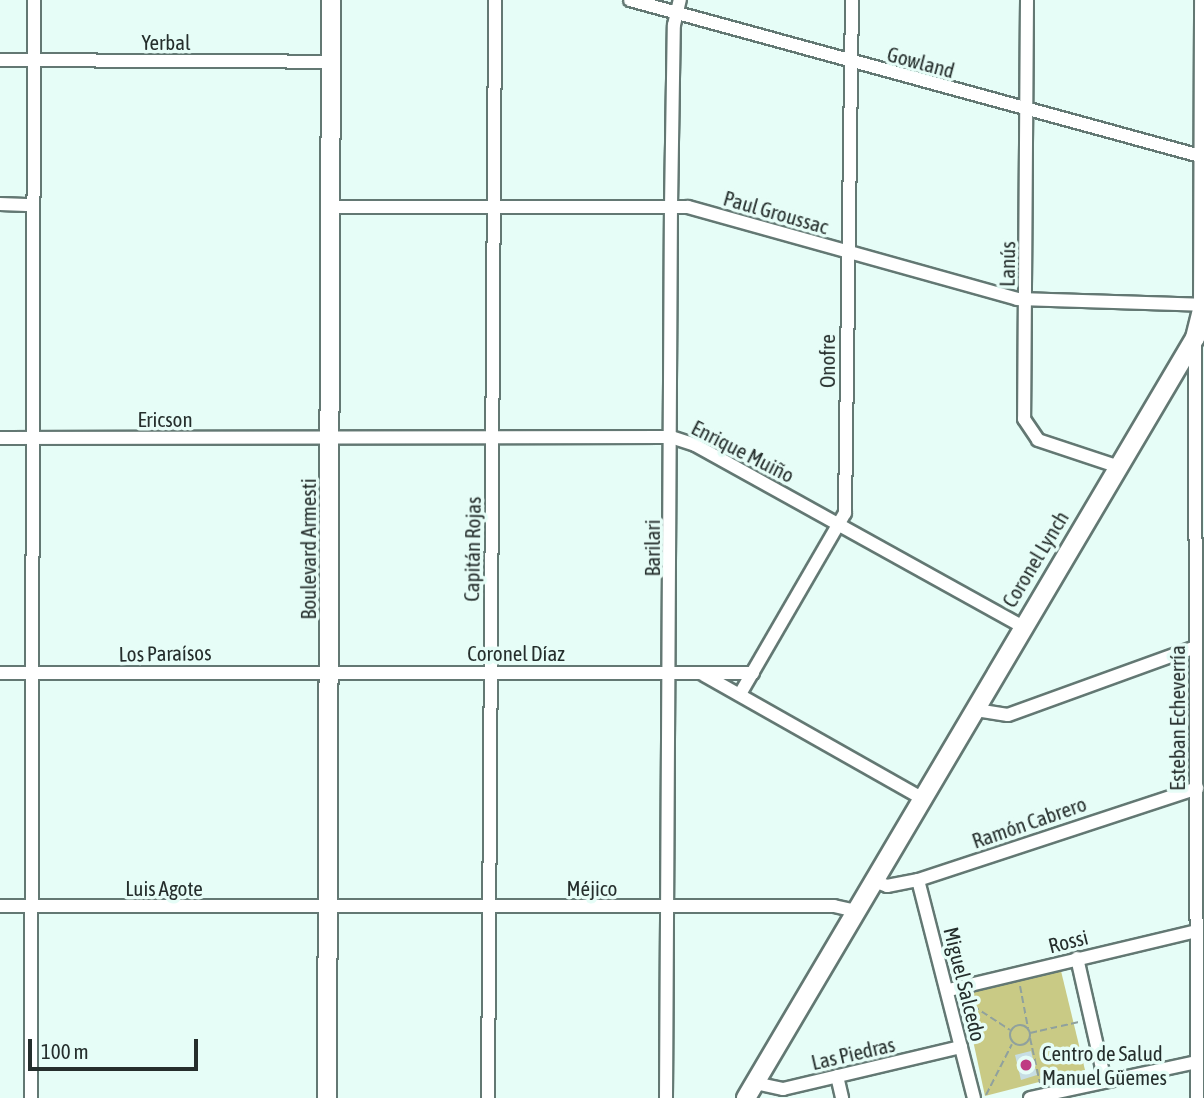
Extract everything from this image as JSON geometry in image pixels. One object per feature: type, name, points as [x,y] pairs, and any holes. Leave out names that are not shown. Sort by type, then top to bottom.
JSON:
[{"type":"street","points":[[31,1098],[35,438],[34,0]]},
{"type":"street","name":"Boulevard Armesti","points":[[327,1098],[331,671],[331,0]]},
{"type":"street","name":"Capitán Rojas","points":[[488,1098],[495,0]]},
{"type":"street","name":"Gowland","points":[[630,0],[678,7],[850,62],[1203,157]]},
{"type":"street","name":"Onofre","points":[[740,694],[841,523],[845,504],[852,0]]},
{"type":"street","name":"Lanús","points":[[1027,0],[1027,428],[1038,440],[1116,466]]},
{"type":"street","name":"Coronel Lynch","points":[[751,1090],[976,710],[1116,466],[1195,338],[1203,305],[1204,0]]},
{"type":"street","name":"Barilari","points":[[667,1098],[671,206],[678,7]]},
{"type":"street","name":"Yerbal","points":[[0,60],[332,62]]},
{"type":"street","points":[[0,204],[33,205]]},
{"type":"street","name":"Paul Groussac","points":[[332,207],[671,206],[697,209],[847,253],[1026,300],[1203,305]]},
{"type":"street","name":"Esteban Echeverría","points":[[1195,338],[1199,370],[1201,578],[1196,647],[1197,1098]]},
{"type":"street","points":[[1171,377],[1199,370]]},
{"type":"street","name":"Enrique Muiño","points":[[330,439],[671,437],[695,445],[841,523],[1022,626]]},
{"type":"street","name":"Ericson","points":[[0,438],[330,439]]},
{"type":"street","points":[[976,710],[1008,715],[1196,647]]},
{"type":"street","name":"Coronel Díaz","points":[[331,671],[753,673]]},
{"type":"street","name":"Los Paraísos","points":[[0,673],[331,671]]},
{"type":"street","name":"Coronel Díaz","points":[[701,673],[923,799]]},
{"type":"street","name":"Ramón Cabrero","points":[[874,881],[887,886],[918,880],[1197,788]]},
{"type":"street","name":"Miguel Salcedo","points":[[918,880],[949,990],[975,1098]]},
{"type":"street","name":"Luis Agote","points":[[0,906],[329,908]]},
{"type":"street","name":"Méjico","points":[[329,908],[834,906],[855,911]]},
{"type":"street","name":"Rossi","points":[[949,990],[1196,931]]},
{"type":"street","points":[[1077,958],[1105,1081]]},
{"type":"street","name":"Las Piedras","points":[[751,1090],[773,1090],[961,1047]]},
{"type":"street","points":[[1037,1096],[1196,1062]]},
{"type":"street","points":[[837,1076],[842,1098]]},
{"type":"path","points":[[1018,974],[1037,1096]]},
{"type":"path","points":[[949,990],[1010,1030],[1013,1043],[984,1098]]},
{"type":"path","points":[[1013,1043],[1022,1046],[1029,1033],[1090,1020]]},
{"type":"path","points":[[1010,1030],[1019,1025],[1029,1033]]},
{"type":"green space","points":[[1061,971],[1085,1070],[985,1096],[963,994]]},
{"type":"building","name":"Centro de Salud Manuel Güemes","points":[[1031,1051],[1037,1075],[1021,1080],[1015,1055]]},
{"type":"place","name":"Centro de Salud Manuel Güemes","points":[[1026,1065]]}]
